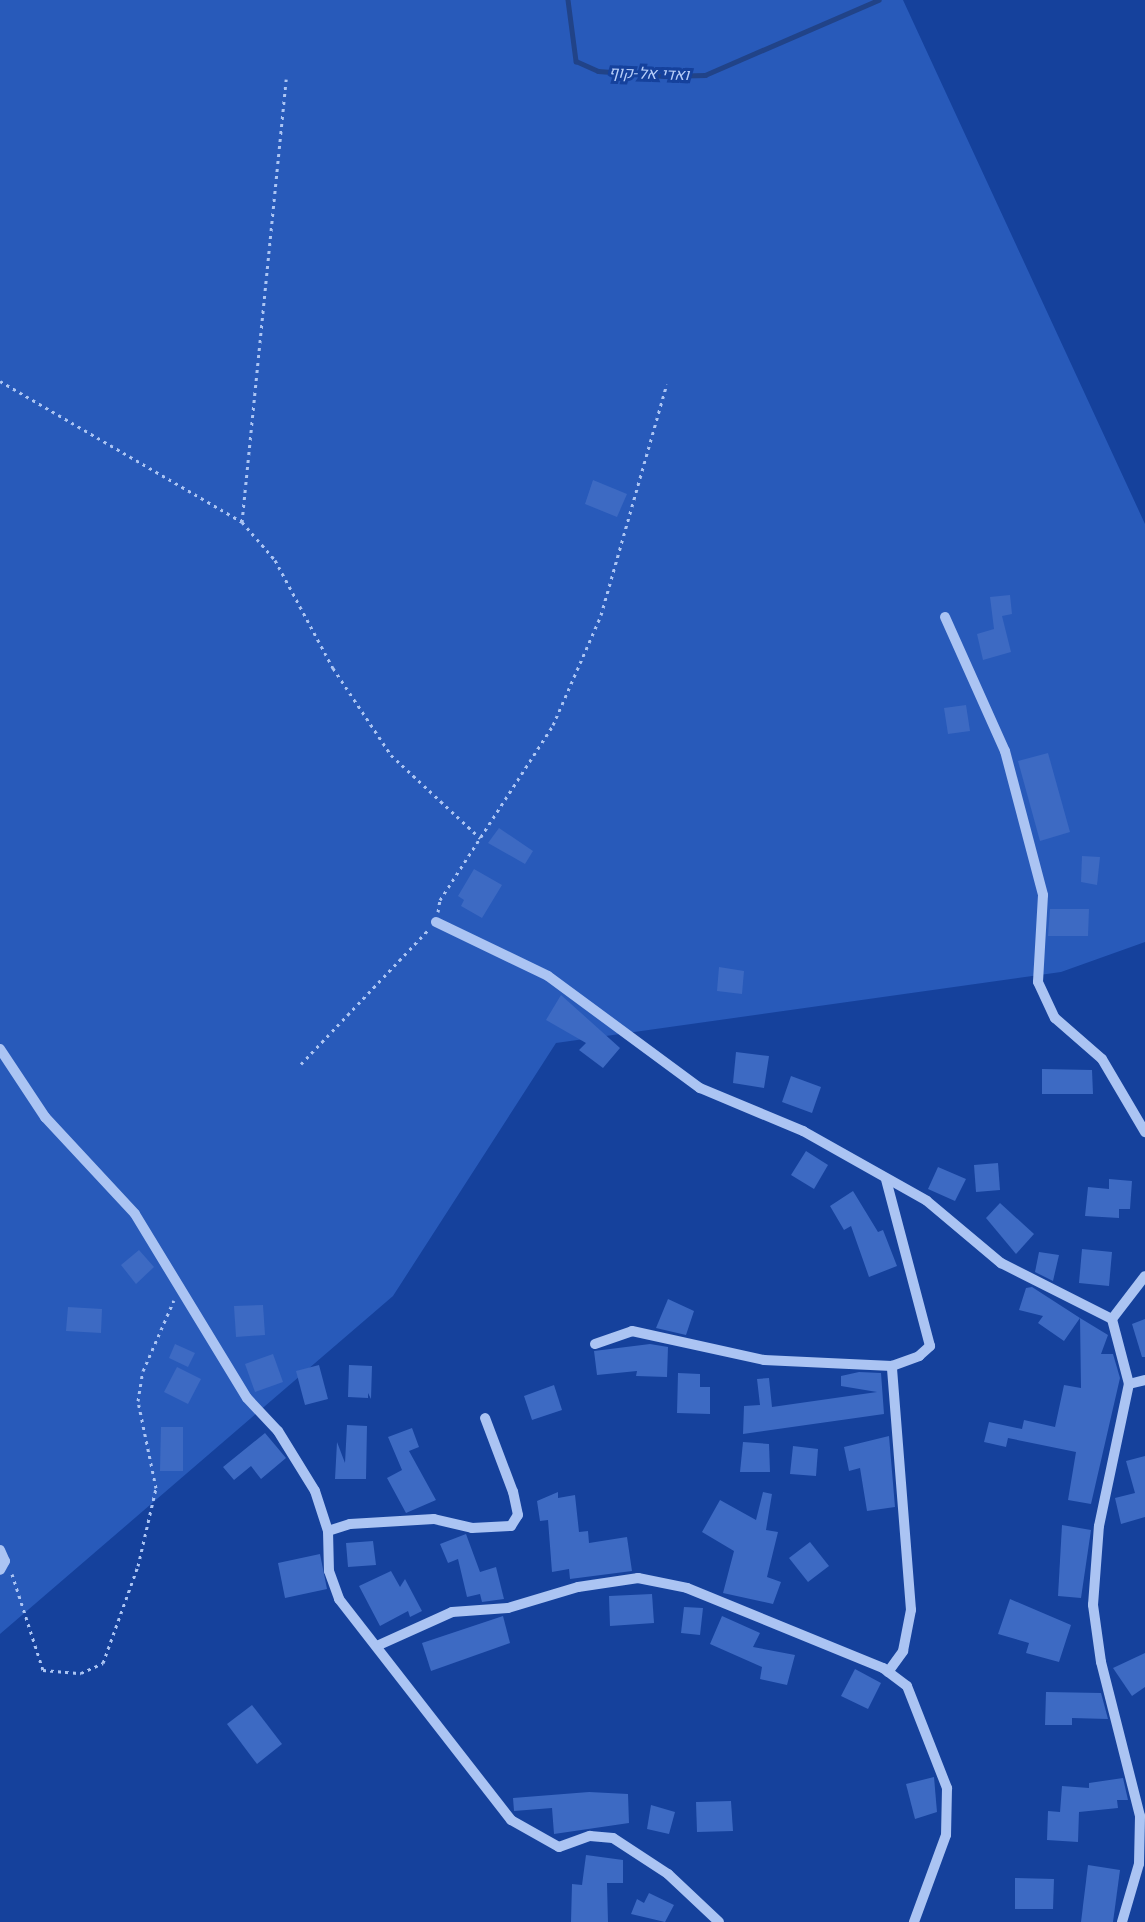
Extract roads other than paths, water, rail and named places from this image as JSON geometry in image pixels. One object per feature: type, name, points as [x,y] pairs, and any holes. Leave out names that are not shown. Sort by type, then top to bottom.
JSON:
[{"type":"street","points":[[945,617],[1005,751],[1043,895],[1038,982],[1055,1018],[1102,1059],[1145,1132]]},
{"type":"street","points":[[436,922],[548,976],[700,1088],[803,1131],[886,1180],[927,1201],[1001,1263],[1112,1319],[1129,1384],[1100,1526],[1093,1605],[1101,1662],[1140,1816],[1139,1864],[1122,1922]]},
{"type":"street","points":[[0,1049],[45,1117],[135,1214],[181,1284],[248,1398],[278,1431],[315,1491],[328,1531],[329,1571],[339,1599],[379,1645],[511,1820],[559,1847],[590,1836],[613,1838],[668,1874],[719,1922]]},
{"type":"street","points":[[595,1344],[607,1335],[632,1331],[764,1360],[892,1366],[919,1356],[930,1346],[886,1180]]},
{"type":"street","points":[[1112,1319],[1145,1276]]},
{"type":"street","points":[[888,1672],[903,1651],[911,1610],[892,1366]]},
{"type":"street","points":[[1129,1384],[1145,1380]]},
{"type":"street","points":[[328,1531],[350,1524],[434,1519],[472,1528],[511,1526],[518,1515],[513,1492],[485,1418]]},
{"type":"street","points":[[379,1645],[452,1612],[508,1608],[578,1587],[638,1578],[687,1588],[888,1672],[907,1686],[947,1788],[946,1834],[914,1922]]},
{"type":"waterway","name":"ואדי אל-קוף","points":[[568,0],[576,61],[598,71],[665,76],[705,75],[878,0]]}]
